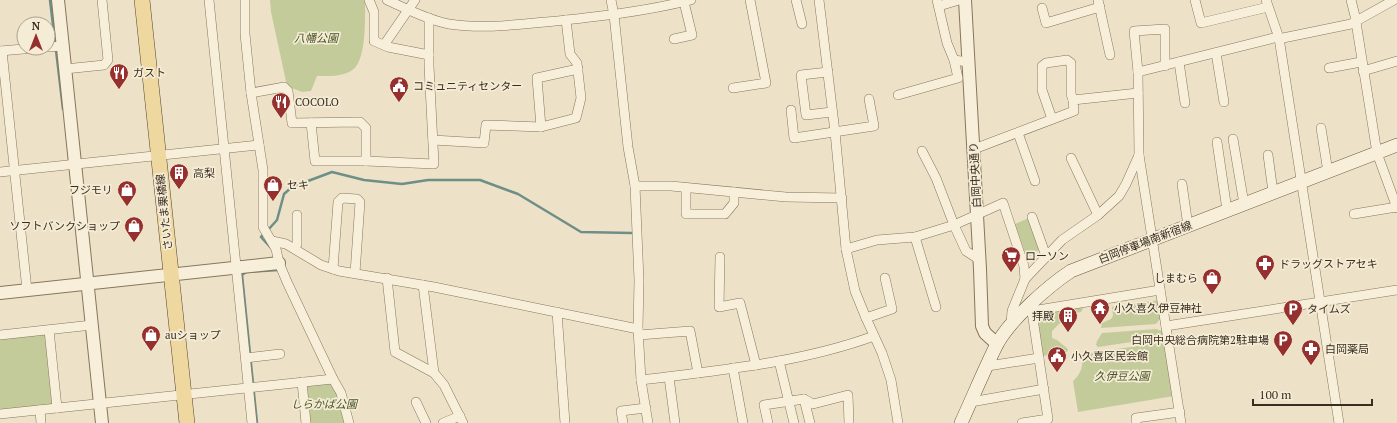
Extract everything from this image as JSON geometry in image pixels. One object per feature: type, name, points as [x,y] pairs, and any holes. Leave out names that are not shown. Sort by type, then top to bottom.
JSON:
[{"type":"main road","name":"さいたま栗橋線","points":[[133,0],[153,156],[166,275],[178,395],[176,423]]},
{"type":"main road","name":"さいたま栗橋線","points":[[142,0],[153,156]]},
{"type":"main road","name":"白岡停車場南新宿線","points":[[961,423],[998,344],[1011,324],[1032,308],[1054,282],[1071,271],[1397,145]]},
{"type":"main road","name":"さいたま栗橋線","points":[[178,395],[187,423]]},
{"type":"street","points":[[58,0],[102,423]]},
{"type":"street","points":[[65,69],[104,65],[108,60],[102,0]]},
{"type":"street","points":[[209,0],[252,423]]},
{"type":"street","points":[[245,0],[245,34],[251,93],[263,170],[264,232],[272,241],[276,249],[278,264],[286,282],[341,393],[349,423]]},
{"type":"street","points":[[369,0],[374,12],[374,41],[384,45],[429,55]]},
{"type":"street","points":[[387,0],[429,18],[448,24],[479,26],[507,26],[614,15],[687,1],[692,35],[674,39]]},
{"type":"street","points":[[384,45],[415,0]]},
{"type":"street","points":[[611,0],[614,15],[628,147],[635,186],[639,280],[638,332],[642,380],[648,423]]},
{"type":"street","points":[[733,88],[766,83],[750,0]]},
{"type":"street","points":[[796,0],[802,24]]},
{"type":"street","points":[[820,0],[842,198],[846,249],[855,291],[892,380],[898,423]]},
{"type":"street","points":[[898,95],[958,78],[954,60],[947,43],[938,3],[959,0]]},
{"type":"street","name":"白岡中央通り","points":[[965,0],[980,260],[982,326],[986,333],[998,344]]},
{"type":"street","points":[[1195,0],[1201,23],[1267,3],[1279,38],[1339,423]]},
{"type":"street","points":[[1350,0],[1356,21],[1362,67],[1377,153],[1397,208],[1354,214]]},
{"type":"street","points":[[1138,72],[1279,38],[1351,24],[1394,0]]},
{"type":"street","points":[[1042,8],[1046,23],[1099,4],[1110,55]]},
{"type":"street","points":[[311,122],[315,160],[434,164],[429,55],[429,18]]},
{"type":"street","points":[[433,140],[484,142],[486,125],[541,127],[576,118],[581,98],[577,63],[570,54],[566,20]]},
{"type":"street","points":[[1165,66],[1165,29],[1134,31],[1138,72],[1139,155],[1181,423]]},
{"type":"street","points":[[56,46],[63,46]]},
{"type":"street","points":[[16,50],[1,51],[27,290]]},
{"type":"street","points":[[1216,53],[1224,102]]},
{"type":"street","points":[[954,60],[968,62]]},
{"type":"street","points":[[974,149],[1074,111],[1071,94],[1070,63],[1067,60],[1046,63],[1042,66],[1042,90],[1052,119]]},
{"type":"street","points":[[1329,68],[1362,67],[1397,61]]},
{"type":"street","points":[[1179,62],[1185,103]]},
{"type":"street","points":[[541,127],[537,78],[578,69]]},
{"type":"street","points":[[828,72],[802,75],[806,115],[832,112]]},
{"type":"street","points":[[251,93],[284,87],[288,91],[292,123],[360,122],[366,128],[366,161]]},
{"type":"street","points":[[1073,100],[1138,93]]},
{"type":"street","points":[[791,110],[794,138],[874,126],[869,99]]},
{"type":"street","points":[[1321,128],[1328,172]]},
{"type":"street","points":[[1018,133],[1036,181]]},
{"type":"street","points":[[1233,139],[1244,204]]},
{"type":"street","points":[[1217,142],[1227,210]]},
{"type":"street","points":[[0,172],[259,145]]},
{"type":"street","points":[[922,151],[936,178],[966,252],[980,260]]},
{"type":"street","points":[[1011,324],[1012,311],[1025,279],[1062,240],[1098,216],[1119,196],[1139,155]]},
{"type":"street","points":[[1268,155],[1273,192]]},
{"type":"street","points":[[1072,158],[1098,216]]},
{"type":"street","points":[[1182,184],[1188,226]]},
{"type":"street","points":[[635,186],[671,186],[786,197],[842,198]]},
{"type":"street","points":[[686,188],[686,214],[725,214],[734,203],[734,192]]},
{"type":"street","points":[[333,269],[338,202],[342,198],[357,199],[360,202],[355,273]]},
{"type":"street","points":[[846,249],[877,240],[915,237],[954,225],[1003,203],[1024,266],[1025,279]]},
{"type":"street","points":[[295,248],[297,244],[297,215]]},
{"type":"street","points":[[1032,217],[1046,256]]},
{"type":"street","points":[[915,237],[936,306]]},
{"type":"street","points":[[272,241],[286,244],[295,248],[322,265],[333,269],[387,278],[557,312],[638,332],[690,331],[698,373]]},
{"type":"street","points":[[720,257],[719,307],[740,303],[756,365]]},
{"type":"street","points":[[0,292],[278,264]]},
{"type":"street","points":[[387,278],[395,352],[434,373],[444,385],[461,420],[443,423]]},
{"type":"street","points":[[866,318],[892,309],[885,278]]},
{"type":"street","points":[[423,285],[434,373]]},
{"type":"street","points":[[1025,423],[1048,419],[1032,308],[1160,290]]},
{"type":"street","points":[[1166,326],[1397,290]]},
{"type":"street","points":[[557,312],[565,423]]},
{"type":"street","points":[[0,335],[92,325]]},
{"type":"street","points":[[49,330],[57,408]]},
{"type":"street","points":[[642,380],[779,361],[835,349],[874,336]]},
{"type":"street","points":[[246,358],[280,354]]},
{"type":"street","points":[[988,366],[1039,358]]},
{"type":"street","points":[[779,361],[794,423]]},
{"type":"street","points":[[733,368],[743,423]]},
{"type":"street","points":[[669,376],[675,423]]},
{"type":"street","points":[[0,414],[333,379]]},
{"type":"street","points":[[302,382],[306,423]]},
{"type":"street","points":[[971,402],[1044,389]]},
{"type":"street","points":[[768,423],[764,405],[804,399],[813,404],[848,396],[849,423]]},
{"type":"street","points":[[804,399],[810,423]]},
{"type":"street","points":[[416,402],[426,423]]},
{"type":"street","points":[[623,423],[621,411],[646,408]]},
{"type":"street","points":[[40,410],[41,423]]},
{"type":"street","points":[[1136,423],[1136,418],[1180,412]]},
{"type":"green space","name":"八幡公園","points":[[270,0],[365,1],[364,39],[360,59],[356,66],[351,71],[343,74],[334,76],[317,76],[311,91],[302,92],[287,86],[271,12]]},
{"type":"green space","points":[[1029,218],[1039,250],[1027,258],[1015,224]]},
{"type":"green space","points":[[1159,300],[1160,319],[1156,324],[1101,328],[1102,323],[1111,319],[1113,316],[1112,307]]},
{"type":"green space","points":[[1080,306],[1083,309],[1081,312],[1065,315],[1061,322],[1052,331],[1052,338],[1068,349],[1067,352],[1041,356],[1036,318],[1038,313]]},
{"type":"green space","points":[[1156,329],[1164,332],[1165,337],[1098,347],[1096,345],[1102,333]]},
{"type":"green space","points":[[45,333],[47,336],[54,402],[52,405],[0,410],[0,338]]},
{"type":"green space","name":"久伊豆公園","points":[[1166,342],[1174,396],[1078,412],[1073,381],[1081,369],[1082,354]]},
{"type":"green space","name":"しらかば公園","points":[[332,382],[339,395],[346,423],[310,423],[305,386]]},
{"type":"waterway","points":[[50,0],[63,109]]},
{"type":"waterway","points":[[271,248],[261,237],[277,220],[284,194],[292,187],[332,172],[364,180],[402,184],[428,180],[480,180],[518,194],[581,232],[632,233]]},
{"type":"waterway","points":[[257,423],[242,275],[246,272],[279,270],[278,268]]},
{"type":"place","name":"ガスト","points":[[119,90]]},
{"type":"place","name":"コミュニティセンター","points":[[399,103]]},
{"type":"place","name":"COCOLO","points":[[281,119]]},
{"type":"place","name":"高梨","points":[[179,190]]},
{"type":"place","name":"セキ","points":[[273,202]]},
{"type":"place","name":"フジモリ","points":[[127,207]]},
{"type":"place","name":"ソフトバンクショップ","points":[[134,243]]},
{"type":"place","name":"ローソン","points":[[1011,273]]},
{"type":"place","name":"ドラッグストアセキ","points":[[1265,281]]},
{"type":"place","name":"しまむら","points":[[1212,295]]},
{"type":"place","name":"小久喜久伊豆神社","points":[[1100,325]]},
{"type":"place","name":"タイムズ","points":[[1293,326]]},
{"type":"place","name":"拝殿","points":[[1068,333]]},
{"type":"place","name":"auショップ","points":[[151,352]]},
{"type":"place","name":"白岡中央総合病院第2駐車場","points":[[1283,357]]},
{"type":"place","name":"白岡薬局","points":[[1311,366]]},
{"type":"place","name":"小久喜区民会館","points":[[1057,373]]}]
